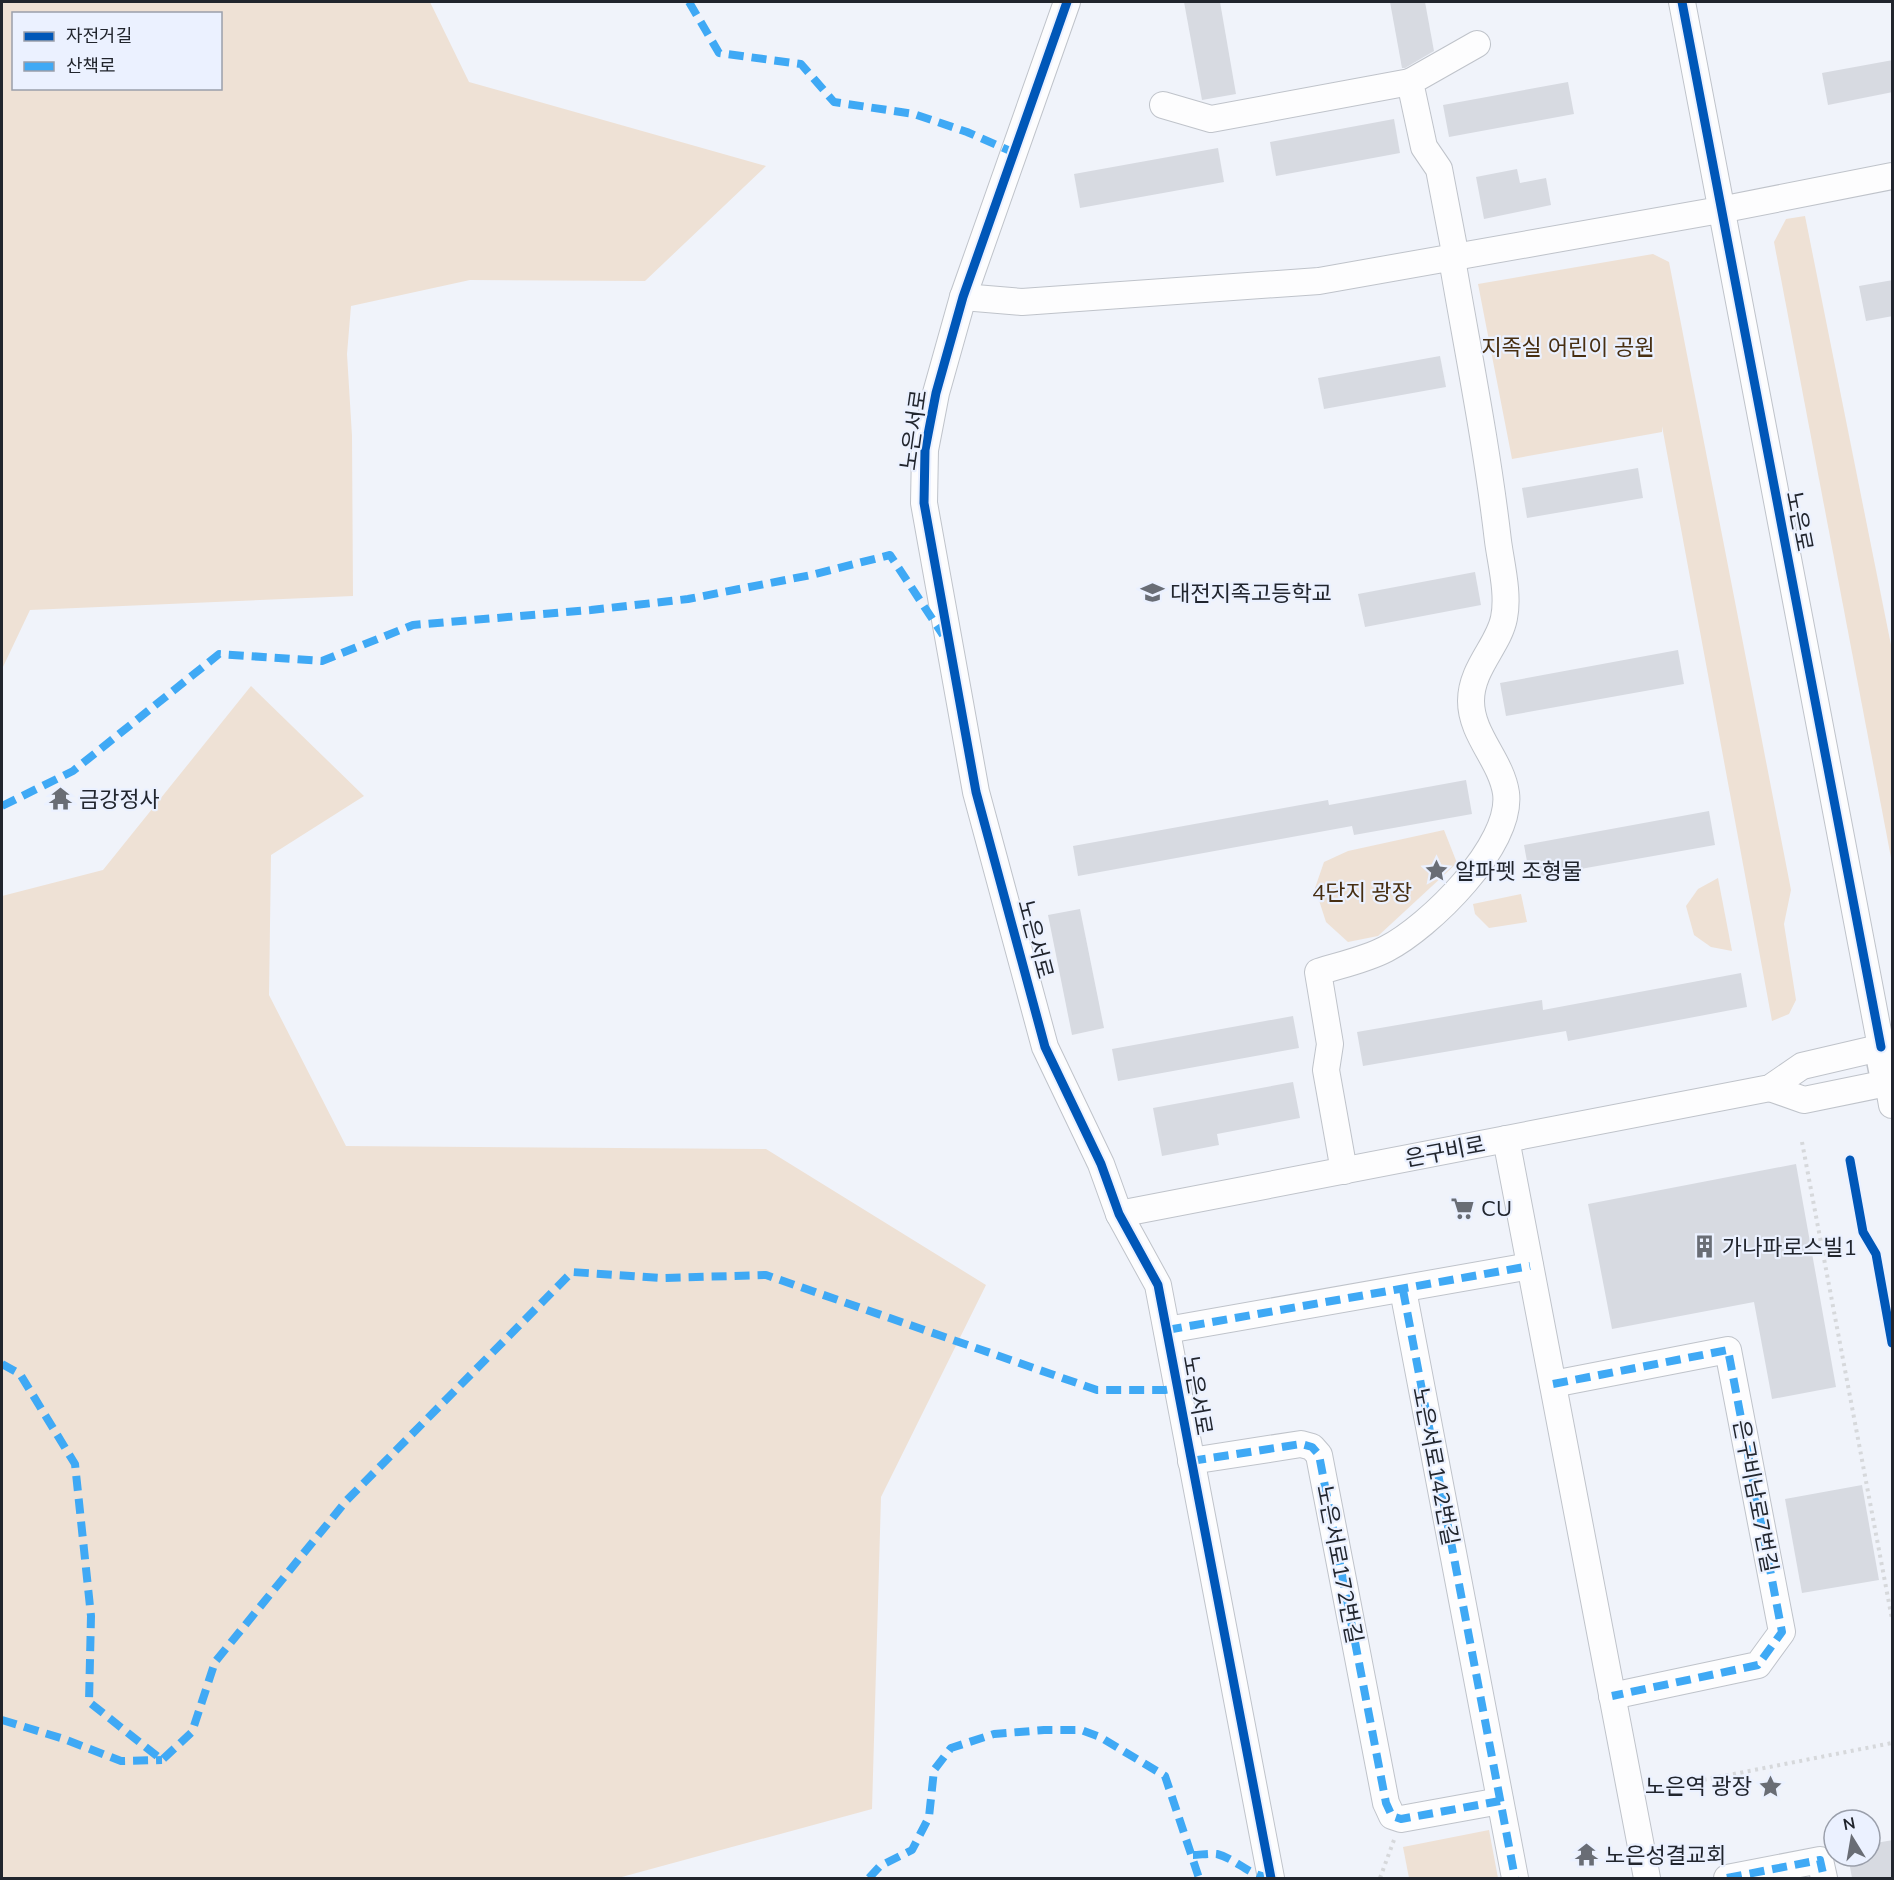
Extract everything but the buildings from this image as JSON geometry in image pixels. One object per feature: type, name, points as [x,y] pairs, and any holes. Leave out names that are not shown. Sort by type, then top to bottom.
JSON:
[{"type":"main road","name":"노은로","points":[[1887,1046],[1891,1090]]},
{"type":"street","name":"노은서로","points":[[1067,2],[963,297],[925,450],[924,503],[976,792],[1045,1047],[1101,1164],[1119,1214],[1158,1285],[1271,1878]]},
{"type":"street","name":"노은로","points":[[1682,2],[1720,210],[1887,1046]]},
{"type":"street","points":[[1163,105],[1211,119],[1410,82],[1477,44]]},
{"type":"street","points":[[1344,1170],[1326,1070],[1330,1044],[1318,972],[1388,949],[1432,917],[1482,861],[1496,836],[1506,811],[1502,778],[1473,722],[1471,699],[1479,668],[1504,618],[1495,518],[1439,169],[1424,147],[1410,82]]},
{"type":"street","points":[[963,297],[1022,302],[1319,281],[1720,210],[1893,176]]},
{"type":"street","name":"은구비로","points":[[1119,1214],[1770,1088],[1802,1066],[1887,1046]]},
{"type":"street","points":[[1770,1088],[1804,1100],[1891,1090]]},
{"type":"street","points":[[1506,1139],[1647,1878]]},
{"type":"street","points":[[1167,1330],[1530,1266]]},
{"type":"street","name":"노은서로142번길","points":[[1403,1290],[1515,1878]]},
{"type":"street","name":"은구비남로7번길","points":[[1553,1384],[1728,1350],[1742,1420],[1782,1632],[1758,1665],[1612,1696]]},
{"type":"street","name":"노은서로172번길","points":[[1191,1461],[1301,1444],[1312,1447],[1319,1455],[1393,1811]]},
{"type":"street","points":[[1393,1811],[1500,1801]]},
{"type":"street","points":[[1727,1878],[1820,1860],[1824,1878]]},
{"type":"path","points":[[1802,1142],[1893,1619]]},
{"type":"path","points":[[1631,1794],[1893,1743]]},
{"type":"path","points":[[1380,1878],[1393,1811]]},
{"type":"green space","points":[[2,2],[430,2],[469,82],[766,166],[645,281],[470,280],[351,306],[347,354],[352,436],[353,596],[30,610],[2,669]]},
{"type":"green space","points":[[1805,216],[1892,650],[1892,863],[1774,242],[1786,219]]},
{"type":"green space","name":"지족실 어린이 공원","points":[[1653,254],[1669,262],[1791,890],[1784,924],[1796,1000],[1789,1014],[1772,1021],[1662,426],[1662,432],[1512,459],[1478,284]]},
{"type":"green space","points":[[251,686],[364,796],[271,855],[269,995],[346,1146],[766,1149],[986,1285],[881,1497],[872,1809],[618,1878],[2,1878],[2,896],[103,870]]},
{"type":"green space","name":"4단지 광장","points":[[1444,830],[1457,863],[1378,936],[1348,942],[1326,922],[1315,888],[1324,862],[1348,851]]},
{"type":"green space","points":[[1718,878],[1732,951],[1711,947],[1694,935],[1686,906],[1698,889]]},
{"type":"green space","points":[[1521,894],[1527,922],[1489,928],[1475,914],[1473,904]]},
{"type":"green space","points":[[1489,1830],[1498,1878],[1409,1878],[1403,1847]]},
{"type":"marked path","points":[[689,2],[719,53],[801,64],[834,102],[914,114],[967,132],[1015,153]]},
{"type":"marked path","points":[[2,806],[73,771],[219,654],[322,661],[413,625],[591,610],[688,599],[811,575],[890,555],[943,635]]},
{"type":"marked path","points":[[1167,1330],[1530,1266]]},
{"type":"marked path","points":[[2,1364],[20,1374],[75,1464],[91,1616],[89,1702],[162,1760],[192,1732],[215,1662],[347,1500],[572,1272],[662,1278],[766,1275],[1097,1390],[1177,1388]]},
{"type":"marked path","points":[[1403,1290],[1515,1878]]},
{"type":"marked path","points":[[1553,1384],[1728,1350],[1782,1632],[1758,1665],[1612,1696]]},
{"type":"marked path","points":[[1191,1461],[1301,1444],[1312,1447],[1319,1455],[1386,1803],[1392,1816],[1401,1819],[1500,1801]]},
{"type":"marked path","points":[[2,1720],[64,1739],[121,1761],[162,1760]]},
{"type":"marked path","points":[[869,1878],[880,1866],[912,1850],[929,1817],[934,1770],[951,1748],[994,1734],[1044,1730],[1081,1730],[1100,1737],[1165,1776],[1199,1878]]},
{"type":"marked path","points":[[1193,1855],[1217,1854],[1257,1875],[1271,1877]]},
{"type":"marked path","points":[[1727,1878],[1820,1860],[1824,1878]]},
{"type":"cycle path","points":[[1067,2],[963,297],[936,393],[925,450],[924,503],[976,792],[1045,1047],[1101,1164],[1119,1214],[1158,1285],[1271,1878]]},
{"type":"cycle path","points":[[1682,2],[1881,1047]]},
{"type":"cycle path","points":[[1850,1160],[1863,1232],[1876,1254],[1892,1343]]},
{"type":"place","name":"대전지족고등학교","points":[[1152,593]]},
{"type":"place","name":"금강정사","points":[[61,799]]},
{"type":"place","name":"알파펫 조형물","points":[[1437,871]]},
{"type":"place","name":"CU","points":[[1463,1208]]},
{"type":"place","name":"가나파로스빌1","points":[[1704,1247]]},
{"type":"place","name":"노은역 광장","points":[[1770,1786]]},
{"type":"place","name":"노은성결교회","points":[[1587,1855]]}]
